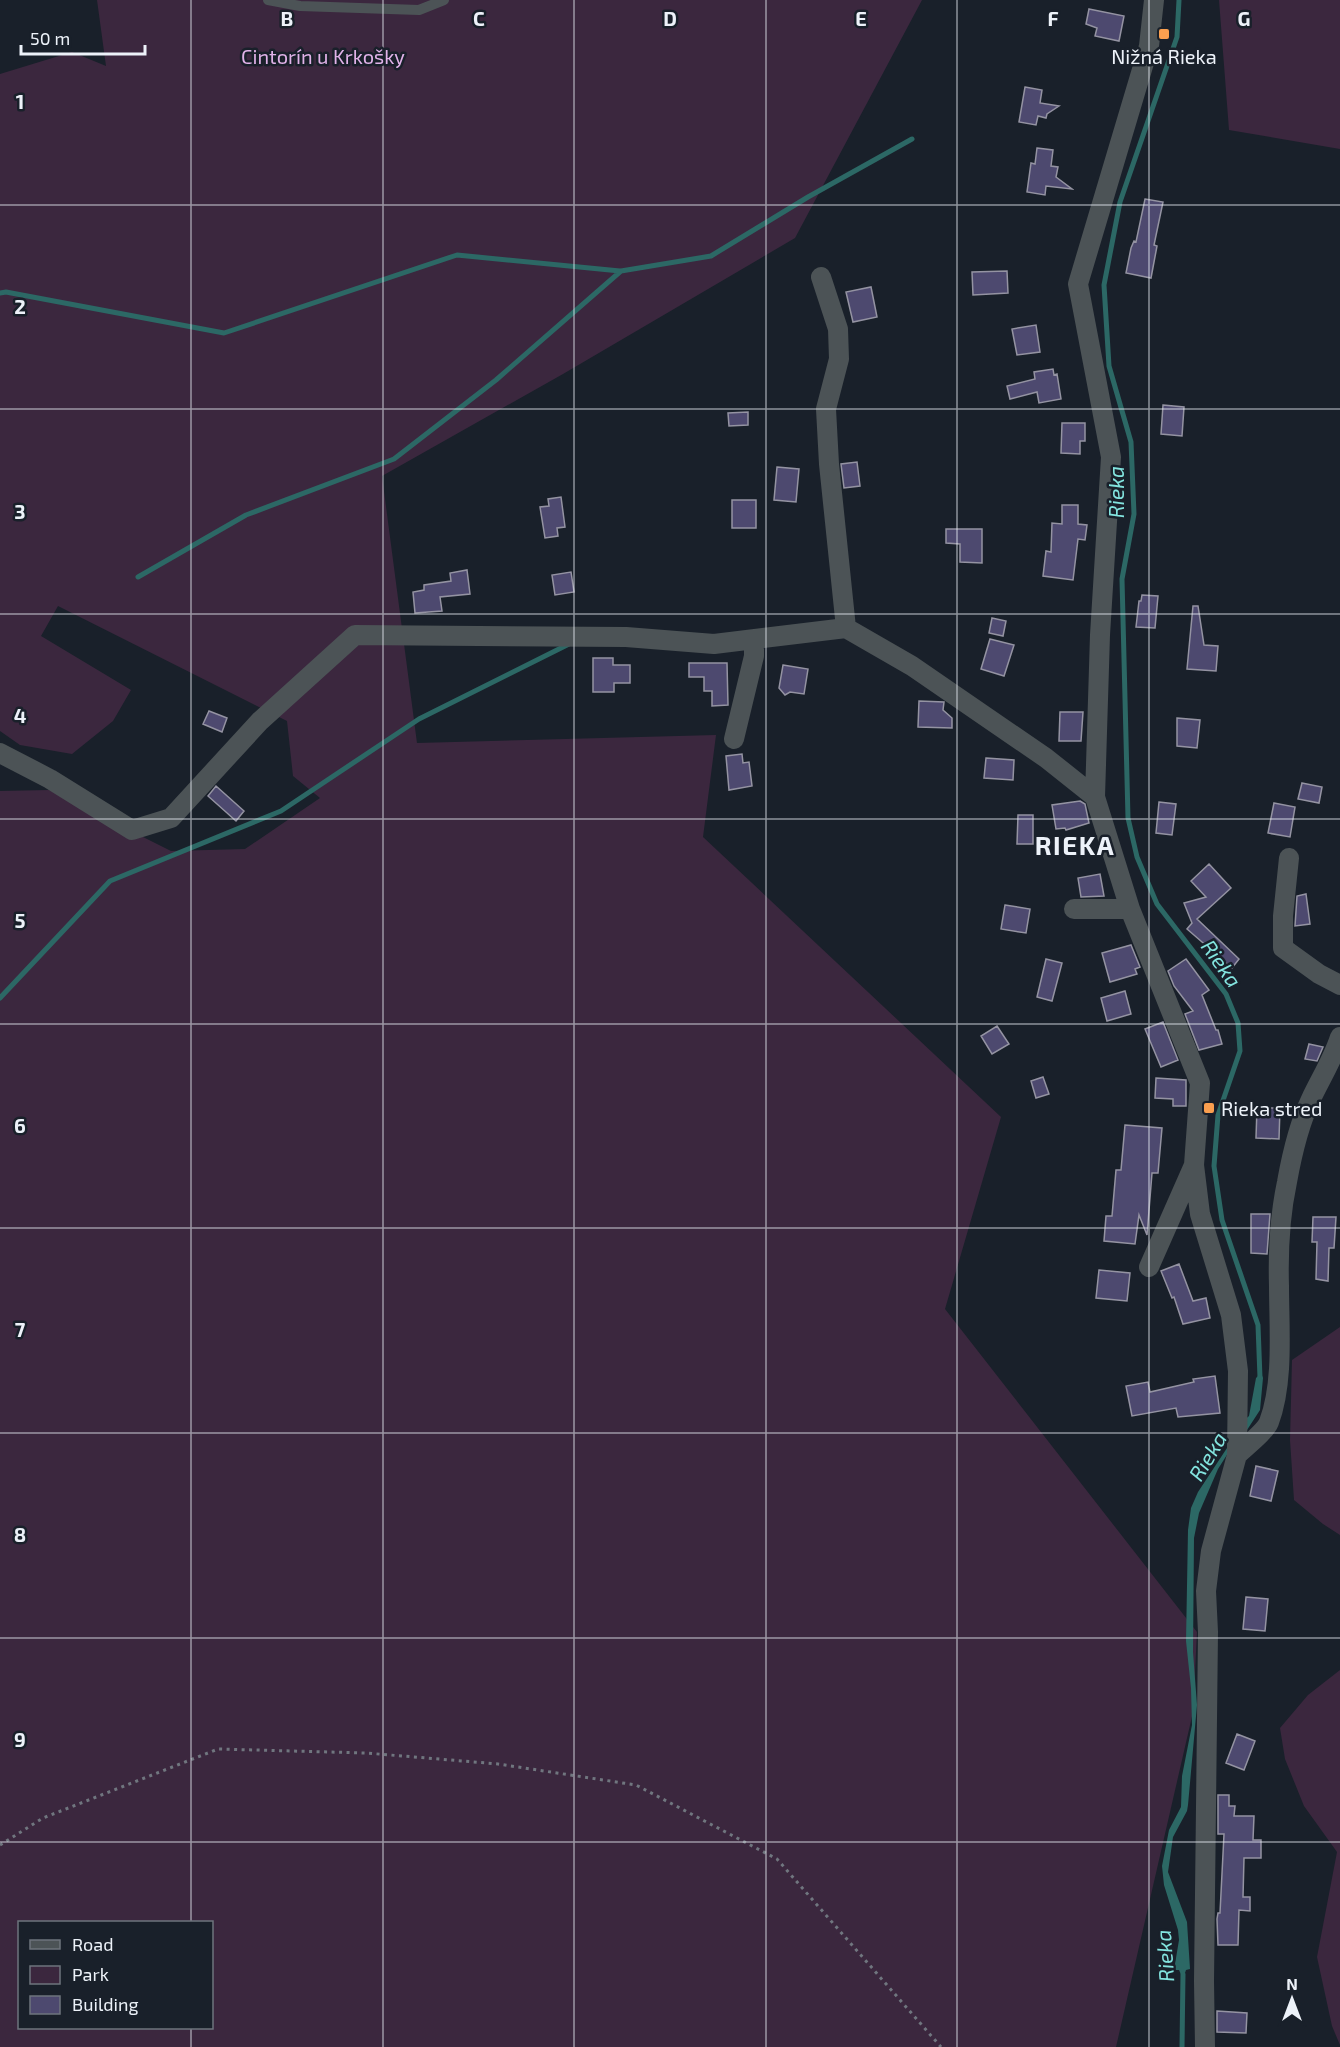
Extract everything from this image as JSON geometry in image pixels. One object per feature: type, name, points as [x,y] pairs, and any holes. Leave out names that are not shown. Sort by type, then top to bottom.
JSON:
[{"type":"street","points":[[1154,0],[1149,46],[1078,284],[1111,457],[1100,635],[1095,797],[1130,909],[1200,1083],[1194,1165],[1200,1214],[1231,1315],[1238,1371],[1237,1453],[1211,1551],[1206,1591],[1208,1632],[1205,2047]]},
{"type":"street","points":[[821,277],[838,328],[839,359],[826,410],[829,464],[846,628]]},
{"type":"street","points":[[0,753],[50,779],[132,830],[171,818],[260,721],[355,635],[626,637],[714,644],[846,628],[912,666],[1046,758],[1095,797]]},
{"type":"street","points":[[734,739],[754,656],[754,639]]},
{"type":"street","points":[[1289,858],[1283,916],[1283,948],[1319,974],[1340,985]]},
{"type":"street","points":[[1074,909],[1130,909]]},
{"type":"street","points":[[1237,1453],[1268,1424],[1277,1384],[1280,1345],[1279,1283],[1286,1184],[1294,1148],[1311,1100],[1334,1058],[1340,1037]]},
{"type":"street","points":[[1149,1268],[1194,1165]]},
{"type":"lane","points":[[268,0],[300,6],[419,10],[444,0]]},
{"type":"path","points":[[0,1845],[43,1818],[218,1749],[377,1754],[498,1764],[636,1785],[777,1859],[941,2047]]},
{"type":"green space","name":"Cintorín u Krkošky","points":[[97,0],[922,0],[795,238],[563,374],[382,476],[417,743],[716,735],[703,837],[1001,1117],[945,1309],[1197,1632],[1193,1712],[1116,2047],[0,2047],[0,791],[49,790],[171,851],[245,849],[320,798],[293,776],[287,721],[58,606],[41,636],[131,690],[113,721],[72,754],[20,745],[0,731],[0,74],[72,52],[106,66]]},
{"type":"green space","points":[[1219,0],[1340,0],[1340,149],[1229,130]]},
{"type":"green space","points":[[1340,1327],[1340,1535],[1294,1500],[1290,1440],[1292,1360]]},
{"type":"green space","points":[[1340,1670],[1340,2045],[1332,2026],[1317,1957],[1337,1852],[1304,1806],[1285,1759],[1280,1728],[1308,1695]]},
{"type":"shaded area","name":"Rieka","points":[[1261,1373],[1263,1378],[1260,1410],[1247,1430],[1237,1439],[1218,1469],[1199,1513],[1194,1538],[1193,1652],[1197,1705],[1187,1811],[1173,1837],[1168,1872],[1187,1922],[1190,1969],[1186,1970],[1183,1979],[1179,1970],[1174,1970],[1179,1940],[1178,1930],[1164,1885],[1162,1866],[1169,1830],[1181,1807],[1182,1776],[1192,1725],[1186,1641],[1188,1530],[1191,1508],[1198,1492],[1227,1448],[1228,1435],[1249,1416],[1256,1378]]},
{"type":"building","points":[[1089,9],[1124,16],[1119,41],[1095,36],[1097,28],[1086,24]]},
{"type":"building","points":[[1025,87],[1042,90],[1040,103],[1059,106],[1047,114],[1046,118],[1038,116],[1036,125],[1019,122]]},
{"type":"building","points":[[1037,148],[1053,150],[1051,166],[1058,167],[1056,177],[1072,189],[1046,186],[1045,195],[1027,192],[1031,163],[1035,164]]},
{"type":"building","points":[[1145,199],[1163,202],[1154,245],[1157,246],[1151,278],[1126,273],[1131,248],[1134,241],[1136,242]]},
{"type":"building","points":[[1007,271],[1008,293],[973,295],[972,272]]},
{"type":"building","points":[[871,287],[877,317],[853,322],[846,292]]},
{"type":"building","points":[[1036,325],[1040,352],[1017,355],[1012,329]]},
{"type":"building","points":[[1053,369],[1054,375],[1057,374],[1061,399],[1039,403],[1037,392],[1010,399],[1007,386],[1035,379],[1034,372]]},
{"type":"building","points":[[1163,405],[1184,407],[1182,436],[1161,434]]},
{"type":"building","points":[[748,412],[748,425],[729,426],[728,413]]},
{"type":"building","points":[[1062,423],[1085,423],[1085,441],[1080,441],[1080,454],[1061,453]]},
{"type":"building","points":[[857,462],[860,486],[844,488],[841,464]]},
{"type":"building","points":[[777,467],[799,469],[796,502],[774,500]]},
{"type":"building","points":[[561,497],[565,527],[557,528],[558,536],[545,538],[540,507],[549,506],[548,499]]},
{"type":"building","points":[[732,500],[756,500],[756,528],[732,528]]},
{"type":"building","points":[[1062,505],[1078,505],[1078,524],[1087,525],[1085,540],[1078,539],[1073,580],[1043,576],[1046,551],[1051,552],[1052,523],[1062,524]]},
{"type":"building","points":[[946,529],[982,529],[982,563],[960,562],[960,544],[946,543]]},
{"type":"building","points":[[467,570],[470,594],[440,597],[442,611],[415,613],[413,592],[424,590],[424,585],[451,581],[450,573]]},
{"type":"building","points":[[571,572],[574,592],[555,595],[552,575]]},
{"type":"building","points":[[1142,595],[1158,596],[1155,628],[1136,627],[1139,601]]},
{"type":"building","points":[[1193,606],[1198,606],[1204,645],[1218,646],[1216,671],[1187,669]]},
{"type":"building","points":[[992,618],[1006,621],[1003,636],[989,633]]},
{"type":"building","points":[[990,639],[1014,645],[1004,676],[981,669]]},
{"type":"building","points":[[593,658],[613,658],[613,665],[630,665],[630,683],[614,683],[614,692],[593,692]]},
{"type":"building","points":[[689,663],[727,663],[728,705],[712,706],[712,691],[704,691],[704,677],[689,677]]},
{"type":"building","points":[[783,665],[808,669],[804,694],[790,692],[785,695],[779,688]]},
{"type":"building","points":[[919,701],[944,702],[943,710],[952,718],[952,728],[918,727]]},
{"type":"building","points":[[209,711],[227,718],[222,732],[203,724]]},
{"type":"building","points":[[1060,712],[1083,712],[1081,741],[1059,741]]},
{"type":"building","points":[[1177,718],[1200,720],[1197,748],[1177,746]]},
{"type":"building","points":[[742,754],[743,763],[749,762],[752,786],[729,790],[726,756]]},
{"type":"building","points":[[986,758],[1014,760],[1013,780],[984,778]]},
{"type":"building","points":[[1302,783],[1322,787],[1319,803],[1298,799]]},
{"type":"building","points":[[216,786],[244,811],[236,821],[208,796]]},
{"type":"building","points":[[1080,801],[1085,804],[1089,823],[1066,830],[1065,828],[1056,829],[1052,805]]},
{"type":"building","points":[[1159,802],[1176,804],[1172,835],[1156,833]]},
{"type":"building","points":[[1274,803],[1295,807],[1290,837],[1268,833]]},
{"type":"building","points":[[1018,815],[1033,815],[1033,844],[1017,844]]},
{"type":"building","points":[[1209,864],[1231,888],[1197,919],[1239,959],[1232,968],[1187,929],[1192,923],[1184,903],[1206,897],[1191,881]]},
{"type":"building","points":[[1100,874],[1104,896],[1081,897],[1078,878]]},
{"type":"building","points":[[1306,894],[1310,924],[1295,926],[1297,896]]},
{"type":"building","points":[[1005,905],[1030,909],[1026,933],[1001,929]]},
{"type":"building","points":[[1131,945],[1140,967],[1135,969],[1137,974],[1110,982],[1102,953]]},
{"type":"building","points":[[1046,959],[1062,963],[1052,1001],[1037,997]]},
{"type":"building","points":[[1186,959],[1209,990],[1202,995],[1222,1044],[1199,1050],[1185,1014],[1193,1011],[1174,986],[1168,971]]},
{"type":"building","points":[[1125,991],[1131,1014],[1107,1021],[1101,998]]},
{"type":"building","points":[[1163,1022],[1178,1060],[1161,1067],[1145,1029]]},
{"type":"building","points":[[997,1026],[1009,1044],[992,1054],[981,1036]]},
{"type":"building","points":[[1309,1044],[1323,1047],[1317,1061],[1305,1059]]},
{"type":"building","points":[[1043,1077],[1049,1094],[1036,1098],[1031,1081]]},
{"type":"building","points":[[1156,1078],[1186,1080],[1186,1106],[1173,1106],[1173,1099],[1155,1098]]},
{"type":"building","points":[[1257,1108],[1280,1108],[1279,1139],[1256,1138]]},
{"type":"building","points":[[1125,1125],[1162,1128],[1158,1173],[1152,1173],[1147,1235],[1139,1215],[1135,1244],[1104,1241],[1106,1216],[1112,1216],[1116,1170],[1121,1170]]},
{"type":"building","points":[[1251,1214],[1270,1214],[1267,1254],[1251,1253]]},
{"type":"building","points":[[1313,1217],[1336,1217],[1334,1248],[1329,1248],[1328,1281],[1316,1279],[1317,1242],[1312,1242]]},
{"type":"building","points":[[1179,1264],[1193,1301],[1206,1298],[1210,1318],[1183,1324],[1174,1297],[1172,1298],[1161,1271]]},
{"type":"building","points":[[1099,1270],[1130,1273],[1127,1301],[1096,1298]]},
{"type":"building","points":[[1215,1376],[1220,1413],[1178,1417],[1176,1408],[1132,1416],[1126,1386],[1148,1382],[1150,1392],[1194,1382],[1193,1379]]},
{"type":"building","points":[[1256,1466],[1278,1471],[1271,1501],[1250,1496]]},
{"type":"building","points":[[1246,1597],[1268,1599],[1265,1631],[1243,1629]]},
{"type":"building","points":[[1237,1734],[1255,1741],[1244,1770],[1226,1763]]},
{"type":"building","points":[[1218,1795],[1229,1795],[1229,1806],[1235,1806],[1234,1816],[1254,1816],[1253,1840],[1261,1840],[1261,1858],[1244,1858],[1243,1897],[1250,1897],[1250,1911],[1239,1910],[1238,1945],[1218,1945],[1217,1919],[1220,1913],[1224,1834],[1218,1834]]},
{"type":"building","points":[[1217,2011],[1247,2013],[1246,2033],[1217,2032]]},
{"type":"waterway","name":"Rieka","points":[[1179,0],[1177,37],[1120,202],[1104,285],[1109,366],[1131,442],[1134,514],[1122,579],[1128,818],[1137,857],[1157,904],[1226,994],[1238,1023],[1240,1051],[1218,1115],[1214,1166],[1222,1220],[1258,1325],[1260,1378]]},
{"type":"waterway","points":[[138,577],[246,515],[394,459],[496,380],[621,271],[711,256],[808,197],[912,139]]},
{"type":"waterway","points":[[0,293],[6,292],[224,333],[457,255],[620,271]]},
{"type":"waterway","points":[[0,998],[110,881],[281,811],[419,719],[569,644]]},
{"type":"waterway","name":"Rieka","points":[[1182,2047],[1183,1974]]},
{"type":"place","name":"Nižná Rieka","points":[[1164,34]]},
{"type":"place","name":"Rieka stred","points":[[1209,1108]]},
{"type":"district","name":"RIEKA","points":[[1075,844]]}]
